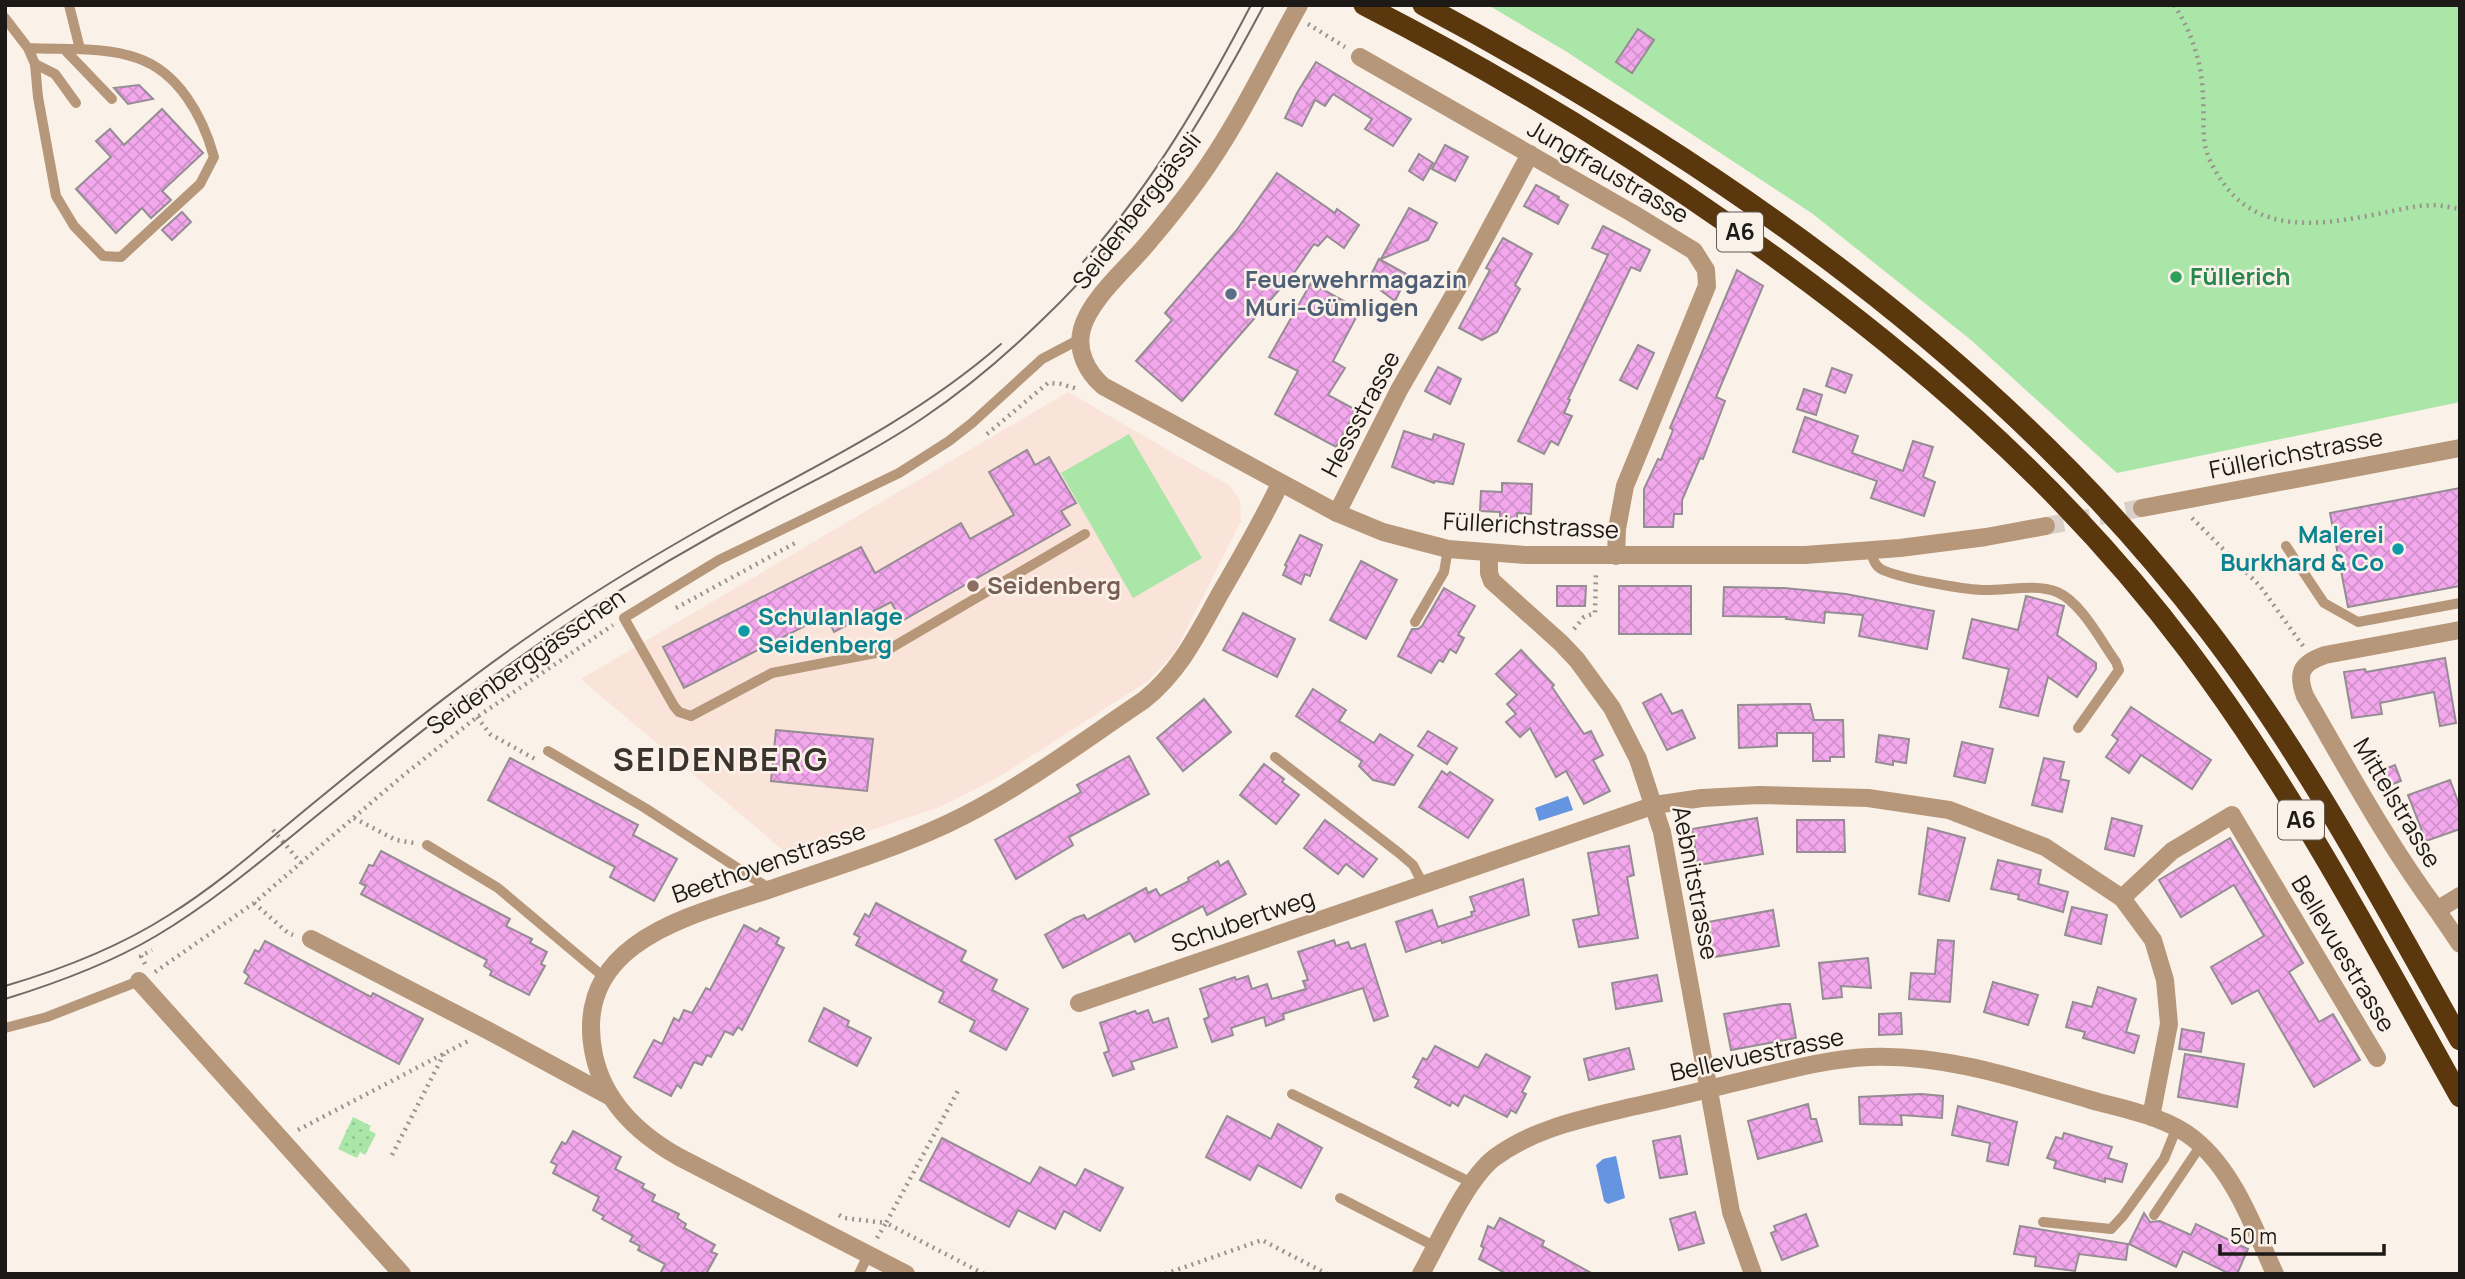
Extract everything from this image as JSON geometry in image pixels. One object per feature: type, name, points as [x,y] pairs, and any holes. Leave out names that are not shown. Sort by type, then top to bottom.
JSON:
[{"type":"highway","name":"A6","points":[[1364,5],[1555,111],[1734,228],[1903,354],[2035,473],[2146,596],[2225,700],[2318,847],[2460,1097]]},
{"type":"highway","name":"A6","points":[[1423,5],[1571,88],[1632,126],[1819,253],[1959,365],[2056,455],[2097,497],[2175,587],[2248,684],[2343,834],[2460,1040]]},
{"type":"street","name":"Seidenberggässli","points":[[1080,339],[1085,321],[1097,301],[1198,180],[1301,13]]},
{"type":"street","name":"Jungfraustrasse","points":[[1360,57],[1694,251],[1706,270],[1707,286],[1625,486],[1617,529],[1616,556]]},
{"type":"street","name":"Hessstrasse","points":[[1337,513],[1399,390],[1530,154]]},
{"type":"street","name":"Füllerichstrasse","points":[[1080,339],[1087,368],[1103,386],[1337,513],[1383,532],[1448,549],[1591,556],[1791,556],[1871,551],[1986,537],[2046,526]]},
{"type":"street","name":"Füllerichstrasse","points":[[2142,508],[2460,447]]},
{"type":"street","name":"Beethovenstrasse","points":[[906,1274],[662,1147],[632,1123],[611,1097],[596,1063],[592,1041],[593,1017],[605,978],[623,956],[660,928],[711,907],[904,843],[949,823],[1025,781],[1144,700],[1160,687],[1185,657],[1264,519],[1280,484]]},
{"type":"street","name":"Aebnitstrasse","points":[[1489,553],[1489,573],[1497,588],[1536,618],[1561,643],[1612,708],[1638,759],[1655,805],[1731,1212],[1753,1274]]},
{"type":"street","points":[[2312,660],[2325,655],[2460,630]]},
{"type":"street","name":"Mittelstrasse","points":[[2312,660],[2301,674],[2305,696],[2414,878],[2460,944]]},
{"type":"street","points":[[1655,805],[1702,797],[1759,795],[1868,798],[1949,810],[2045,847],[2122,898],[2153,940],[2165,980],[2169,1024],[2151,1117]]},
{"type":"street","name":"Schubertweg","points":[[1079,1003],[1655,805]]},
{"type":"street","name":"Bellevuestrasse","points":[[2122,898],[2172,851],[2232,815],[2376,1058]]},
{"type":"street","points":[[2437,910],[2460,896]]},
{"type":"street","points":[[311,939],[611,1097]]},
{"type":"street","points":[[145,978],[402,1274]]},
{"type":"street","name":"Bellevuestrasse","points":[[1421,1274],[1472,1183],[1491,1160],[1513,1145],[1548,1129],[1708,1089],[1829,1062],[1881,1058],[1931,1061],[1992,1072],[2151,1117],[2177,1127],[2200,1145],[2227,1175],[2274,1274]]},
{"type":"lane","points":[[69,5],[80,49]]},
{"type":"lane","points":[[5,18],[28,48],[35,64],[38,97],[56,196],[74,226],[103,256],[121,257],[200,184],[214,157],[206,129],[189,100],[167,75],[138,58],[80,49],[28,48]]},
{"type":"lane","points":[[65,50],[111,99]]},
{"type":"lane","points":[[35,64],[55,74],[76,103]]},
{"type":"lane","name":"Seidenberggässchen","points":[[624,618],[719,560],[870,488],[927,456],[972,423],[1042,359],[1080,339]]},
{"type":"lane","points":[[624,618],[674,706],[679,712],[691,716],[772,673],[886,651],[1085,534]]},
{"type":"lane","points":[[2286,546],[2324,603],[2358,622],[2460,603]]},
{"type":"lane","points":[[1415,622],[1444,572],[1448,549]]},
{"type":"lane","points":[[1871,551],[1875,563],[1894,574],[1961,588],[2056,592],[2073,601],[2119,670],[2078,728]]},
{"type":"lane","points":[[548,751],[645,808],[770,889]]},
{"type":"lane","points":[[1275,757],[1413,865],[1423,884]]},
{"type":"lane","points":[[428,845],[498,888],[605,978]]},
{"type":"lane","points":[[5,1028],[47,1017],[145,978]]},
{"type":"lane","points":[[1292,1094],[1472,1183]]},
{"type":"lane","points":[[2043,1222],[2111,1229],[2164,1160],[2177,1127]]},
{"type":"lane","points":[[2154,1215],[2200,1145]]},
{"type":"lane","points":[[1340,1198],[1436,1247]]},
{"type":"lane","points":[[859,1274],[868,1255]]},
{"type":"path","points":[[2174,5],[2193,43],[2200,67],[2207,153],[2220,179],[2241,203],[2270,218],[2304,223],[2419,206],[2437,205],[2460,209]]},
{"type":"path","points":[[1301,13],[1360,57]]},
{"type":"path","points":[[2192,517],[2260,586],[2312,660]]},
{"type":"path","points":[[1570,633],[1584,617],[1595,613],[1596,570],[1591,566],[1591,556]]},
{"type":"path","name":"Seidenberggässchen","points":[[145,978],[254,903],[477,717],[624,618]]},
{"type":"path","points":[[477,717],[490,734],[535,760]]},
{"type":"path","points":[[354,818],[396,840],[428,845]]},
{"type":"path","points":[[273,830],[301,863]]},
{"type":"path","points":[[285,855],[290,850]]},
{"type":"path","points":[[254,903],[288,933],[311,939]]},
{"type":"path","points":[[145,978],[141,956],[152,950]]},
{"type":"path","points":[[160,969],[166,980]]},
{"type":"path","points":[[296,1131],[489,1031]]},
{"type":"path","points":[[392,1154],[444,1054]]},
{"type":"path","points":[[868,1255],[960,1087]]},
{"type":"path","points":[[835,1213],[844,1218],[886,1223],[984,1274]]},
{"type":"path","points":[[1165,1274],[1262,1240],[1327,1274]]},
{"type":"shaded area","name":"Seidenberg","points":[[1068,392],[1230,486],[1240,500],[1241,521],[1175,652],[1148,681],[997,778],[940,807],[791,857],[581,679]]},
{"type":"green space","name":"Füllerich","points":[[1488,5],[2460,5],[2460,402],[2117,473],[1971,340],[1813,214],[1567,52]]},
{"type":"green space","points":[[1129,434],[1202,558],[1133,598],[1061,473]]},
{"type":"green space","points":[[353,1117],[371,1126],[369,1130],[376,1134],[365,1155],[360,1152],[357,1158],[338,1149]]},
{"type":"water","points":[[1568,796],[1573,810],[1539,821],[1535,808]]},
{"type":"water","points":[[1616,1156],[1625,1198],[1608,1204],[1604,1201],[1596,1165],[1603,1159]]},
{"type":"building","points":[[1638,29],[1654,40],[1632,73],[1616,62]]},
{"type":"building","points":[[1316,62],[1411,119],[1393,146],[1365,129],[1372,119],[1333,94],[1325,106],[1315,100],[1302,126],[1285,118]]},
{"type":"building","points":[[139,85],[153,99],[128,104],[114,88]]},
{"type":"building","points":[[162,109],[203,153],[162,191],[171,200],[151,218],[142,208],[116,233],[76,189],[111,157],[96,141],[110,129],[124,145]]},
{"type":"building","points":[[1445,145],[1468,157],[1455,181],[1432,169]]},
{"type":"building","points":[[1419,154],[1433,163],[1423,180],[1409,171]]},
{"type":"building","points":[[1277,173],[1335,213],[1337,209],[1359,225],[1344,248],[1327,236],[1318,246],[1314,244],[1294,273],[1182,401],[1136,361],[1172,320],[1165,313],[1236,231]]},
{"type":"building","points":[[1536,185],[1568,205],[1558,224],[1524,206]]},
{"type":"building","points":[[1409,208],[1437,223],[1428,240],[1381,259]]},
{"type":"building","points":[[182,212],[191,222],[172,240],[162,230]]},
{"type":"building","points":[[1603,226],[1650,250],[1640,271],[1631,267],[1568,399],[1570,400],[1564,413],[1572,416],[1558,445],[1551,441],[1544,454],[1518,441],[1608,255],[1592,248]]},
{"type":"building","points":[[1503,238],[1532,254],[1515,285],[1520,289],[1497,332],[1482,340],[1459,328],[1490,270],[1486,268]]},
{"type":"building","points":[[1379,259],[1408,275],[1395,301],[1368,281]]},
{"type":"building","points":[[1737,270],[1763,286],[1716,397],[1725,401],[1703,459],[1700,458],[1682,500],[1682,514],[1674,514],[1673,527],[1644,527],[1644,489],[1658,459],[1661,460],[1673,430],[1670,428]]},
{"type":"building","points":[[1311,283],[1360,310],[1333,361],[1345,368],[1328,395],[1356,410],[1336,447],[1275,414],[1298,371],[1269,357]]},
{"type":"building","points":[[1638,345],[1654,353],[1637,389],[1620,380]]},
{"type":"building","points":[[1438,367],[1461,379],[1450,404],[1425,391]]},
{"type":"building","points":[[1832,368],[1852,375],[1845,393],[1826,386]]},
{"type":"building","points":[[1804,389],[1822,395],[1816,415],[1797,409]]},
{"type":"building","points":[[1805,417],[1858,436],[1852,453],[1903,471],[1913,441],[1933,447],[1923,477],[1935,482],[1924,516],[1871,498],[1877,481],[1793,452]]},
{"type":"building","points":[[1404,431],[1432,440],[1434,434],[1464,444],[1453,484],[1434,483],[1392,467]]},
{"type":"building","points":[[1027,450],[1035,465],[1049,457],[1076,503],[1061,511],[1070,525],[902,621],[891,602],[834,632],[826,615],[684,688],[663,647],[861,547],[875,573],[961,523],[970,539],[1014,515],[989,472]]},
{"type":"building","points":[[1502,483],[1532,484],[1531,514],[1517,513],[1517,521],[1500,520],[1500,512],[1480,511],[1481,491],[1502,492]]},
{"type":"building","name":"Malerei Burkhard & Co","points":[[2460,488],[2460,586],[2348,607],[2330,513]]},
{"type":"building","points":[[1300,535],[1322,545],[1310,576],[1305,574],[1301,584],[1283,575]]},
{"type":"building","points":[[1361,561],[1397,580],[1366,639],[1330,620]]},
{"type":"building","points":[[1557,586],[1586,586],[1585,606],[1557,606]]},
{"type":"building","points":[[1619,586],[1691,586],[1691,634],[1619,634]]},
{"type":"building","points":[[1724,587],[1784,588],[1846,594],[1934,611],[1927,649],[1859,636],[1863,615],[1825,612],[1824,623],[1786,619],[1787,617],[1723,616]]},
{"type":"building","points":[[1444,588],[1475,606],[1458,635],[1464,638],[1456,653],[1450,649],[1443,662],[1439,660],[1431,673],[1398,656],[1412,629],[1422,626]]},
{"type":"building","points":[[2026,596],[2064,606],[2057,635],[2096,663],[2096,669],[2077,697],[2048,677],[2038,716],[2000,707],[2009,669],[1963,658],[1972,619],[2018,630]]},
{"type":"building","points":[[1243,613],[1295,639],[1277,677],[1223,650]]},
{"type":"building","points":[[1521,650],[1554,685],[1552,687],[1584,734],[1591,731],[1603,755],[1593,760],[1610,791],[1584,804],[1566,771],[1556,777],[1530,728],[1520,737],[1506,722],[1516,714],[1507,704],[1517,695],[1496,674]]},
{"type":"building","points":[[2445,658],[2456,723],[2440,726],[2434,692],[2380,703],[2382,714],[2352,718],[2344,672],[2365,669],[2366,672]]},
{"type":"building","points":[[1313,689],[1346,710],[1339,721],[1374,743],[1380,734],[1413,755],[1394,785],[1373,780],[1359,766],[1362,761],[1296,716]]},
{"type":"building","points":[[1661,694],[1672,714],[1682,710],[1695,738],[1667,750],[1643,703]]},
{"type":"building","points":[[1204,699],[1231,732],[1183,771],[1157,738]]},
{"type":"building","points":[[1810,704],[1814,720],[1843,720],[1844,757],[1830,757],[1830,761],[1813,761],[1813,733],[1777,733],[1777,746],[1739,748],[1738,705]]},
{"type":"building","points":[[2131,707],[2211,760],[2192,789],[2141,755],[2129,773],[2106,757],[2118,740],[2112,735]]},
{"type":"building","points":[[776,730],[873,739],[867,791],[771,781]]},
{"type":"building","points":[[1428,731],[1457,748],[1447,764],[1418,746]]},
{"type":"building","points":[[1879,735],[1909,739],[1906,763],[1893,761],[1893,765],[1876,762]]},
{"type":"building","points":[[1962,742],[1993,749],[1985,783],[1954,776]]},
{"type":"building","points":[[1129,756],[1149,794],[1069,837],[1073,845],[1016,879],[995,840],[1081,792],[1077,785]]},
{"type":"building","points":[[510,758],[638,825],[633,835],[677,859],[654,901],[610,877],[615,867],[488,800]]},
{"type":"building","points":[[2044,758],[2064,762],[2060,779],[2069,781],[2062,812],[2032,805]]},
{"type":"building","points":[[1264,764],[1299,795],[1276,824],[1240,795]]},
{"type":"building","points":[[2395,765],[2401,781],[2378,790],[2372,774]]},
{"type":"building","points":[[1442,771],[1447,775],[1450,772],[1493,800],[1468,838],[1419,807]]},
{"type":"building","points":[[2450,780],[2460,807],[2460,829],[2426,841],[2408,795]]},
{"type":"building","points":[[1757,818],[1763,854],[1698,865],[1692,829]]},
{"type":"building","points":[[2112,818],[2142,826],[2134,856],[2105,849]]},
{"type":"building","points":[[1325,820],[1377,859],[1363,877],[1346,864],[1338,874],[1304,848]]},
{"type":"building","points":[[1797,820],[1844,820],[1845,852],[1797,852]]},
{"type":"building","points":[[1928,828],[1965,838],[1949,901],[1919,894]]},
{"type":"building","points":[[2230,838],[2303,963],[2289,972],[2319,1022],[2333,1014],[2360,1060],[2314,1087],[2258,990],[2232,1004],[2211,967],[2264,936],[2234,885],[2181,917],[2159,880]]},
{"type":"building","points":[[1629,846],[1634,875],[1627,877],[1638,938],[1579,947],[1573,920],[1599,915],[1588,853]]},
{"type":"building","points":[[381,851],[510,919],[506,926],[532,939],[530,943],[547,952],[541,964],[545,966],[529,995],[490,975],[492,971],[484,966],[487,960],[361,894],[366,886],[360,883],[369,865],[373,866]]},
{"type":"building","points":[[1998,860],[2041,870],[2038,884],[2068,892],[2063,912],[2018,899],[2019,895],[1991,889]]},
{"type":"building","points":[[1218,861],[1220,866],[1228,861],[1246,894],[1207,915],[1203,906],[1135,942],[1130,933],[1063,968],[1045,935],[1075,918],[1084,915],[1087,920],[1146,888],[1148,893],[1156,889],[1160,896],[1189,881],[1188,878]]},
{"type":"building","points":[[1523,879],[1529,915],[1406,952],[1396,922],[1432,910],[1438,927],[1472,916],[1471,912],[1475,911],[1470,897]]},
{"type":"building","points":[[876,903],[966,951],[961,961],[997,980],[992,990],[1028,1009],[1006,1050],[970,1031],[975,1021],[939,1002],[944,992],[856,945],[860,937],[854,934],[865,914],[869,917]]},
{"type":"building","points":[[2072,907],[2107,915],[2101,944],[2065,935]]},
{"type":"building","points":[[1773,910],[1779,946],[1714,957],[1708,922]]},
{"type":"building","points":[[744,925],[757,932],[760,928],[779,938],[776,944],[784,948],[742,1030],[738,1027],[733,1035],[725,1031],[711,1057],[707,1055],[702,1065],[694,1062],[681,1088],[677,1085],[671,1096],[634,1077],[654,1040],[662,1044],[674,1018],[679,1021],[684,1010],[692,1013],[706,988],[710,990]]},
{"type":"building","points":[[1334,940],[1336,946],[1348,942],[1351,949],[1365,944],[1388,1016],[1374,1021],[1363,988],[1283,1014],[1284,1019],[1266,1026],[1264,1017],[1231,1028],[1233,1035],[1212,1042],[1204,1019],[1209,1017],[1200,989],[1235,977],[1236,980],[1248,976],[1252,989],[1267,984],[1272,999],[1306,989],[1303,981],[1308,980],[1298,952]]},
{"type":"building","points":[[1938,940],[1954,941],[1950,1002],[1909,999],[1911,973],[1935,974]]},
{"type":"building","points":[[265,941],[371,997],[373,993],[423,1019],[399,1064],[245,983],[249,976],[244,972],[255,950],[259,952]]},
{"type":"building","points":[[1868,958],[1871,988],[1841,986],[1842,997],[1823,999],[1819,963]]},
{"type":"building","points":[[1657,975],[1662,1001],[1616,1009],[1612,983]]},
{"type":"building","points":[[1993,982],[2038,995],[2028,1025],[1984,1012]]},
{"type":"building","points":[[2098,987],[2136,999],[2126,1032],[2139,1036],[2134,1053],[2083,1038],[2085,1032],[2066,1027],[2073,1002],[2092,1007]]},
{"type":"building","points":[[1790,1004],[1796,1038],[1731,1050],[1724,1014]]},
{"type":"building","points":[[824,1008],[849,1021],[847,1026],[871,1038],[857,1066],[809,1041]]},
{"type":"building","points":[[1148,1010],[1153,1023],[1168,1018],[1177,1047],[1131,1062],[1134,1069],[1113,1076],[1104,1053],[1109,1051],[1100,1023],[1135,1011],[1137,1014]]},
{"type":"building","points":[[1901,1013],[1902,1034],[1879,1035],[1879,1014]]},
{"type":"building","points":[[2182,1029],[2204,1033],[2201,1052],[2179,1049]]},
{"type":"building","points":[[1435,1046],[1478,1068],[1486,1054],[1530,1077],[1522,1092],[1526,1094],[1516,1113],[1511,1110],[1507,1117],[1464,1095],[1458,1106],[1452,1102],[1450,1106],[1415,1087],[1419,1080],[1413,1077],[1423,1058],[1427,1060]]},
{"type":"building","points":[[1629,1048],[1634,1069],[1589,1080],[1584,1059]]},
{"type":"building","points":[[2185,1054],[2244,1064],[2237,1107],[2178,1097]]},
{"type":"building","points":[[1921,1094],[1943,1096],[1942,1118],[1901,1115],[1902,1125],[1860,1124],[1859,1097]]},
{"type":"building","points":[[1808,1104],[1811,1119],[1816,1119],[1822,1141],[1758,1159],[1748,1121]]},
{"type":"building","points":[[1958,1106],[2017,1122],[2008,1165],[1987,1161],[1990,1143],[1952,1135]]},
{"type":"building","points":[[1227,1116],[1271,1139],[1278,1124],[1322,1148],[1301,1188],[1258,1165],[1250,1180],[1206,1157]]},
{"type":"building","points":[[573,1131],[621,1157],[615,1169],[644,1184],[642,1188],[655,1195],[652,1201],[679,1214],[677,1218],[686,1224],[684,1228],[715,1245],[711,1252],[717,1254],[706,1274],[660,1274],[665,1264],[638,1250],[640,1246],[630,1241],[633,1236],[602,1219],[604,1216],[593,1210],[599,1197],[553,1173],[557,1165],[551,1162],[562,1142],[566,1144]]},
{"type":"building","points":[[2064,1133],[2112,1147],[2108,1158],[2127,1164],[2122,1182],[2105,1178],[2105,1182],[2054,1168],[2056,1161],[2047,1158],[2056,1137],[2062,1139]]},
{"type":"building","points":[[1680,1136],[1687,1174],[1660,1178],[1653,1141]]},
{"type":"building","points":[[942,1138],[1030,1184],[1040,1167],[1076,1186],[1085,1169],[1123,1188],[1100,1231],[1064,1211],[1055,1229],[1018,1210],[1009,1227],[920,1180]]},
{"type":"building","points":[[1695,1212],[1704,1243],[1679,1250],[1670,1219]]},
{"type":"building","points":[[2144,1213],[2150,1222],[2160,1221],[2191,1235],[2196,1224],[2248,1249],[2237,1274],[2230,1274],[2183,1251],[2176,1267],[2129,1244]]},
{"type":"building","points":[[1806,1214],[1818,1246],[1782,1260],[1771,1233],[1776,1231],[1774,1226]]},
{"type":"building","points":[[1500,1218],[1544,1241],[1542,1246],[1593,1274],[1507,1274],[1479,1259],[1488,1226],[1494,1229]]},
{"type":"building","points":[[2020,1226],[2128,1244],[2126,1260],[2079,1254],[2075,1271],[2035,1266],[2036,1257],[2014,1254]]},
{"type":"tunnel","points":[[2046,526],[2142,508]]},
{"type":"tram line","points":[[1083,262],[1132,202],[1175,139],[1251,5]]},
{"type":"tram line","points":[[5,999],[101,964],[178,922],[240,878],[384,761],[547,638],[672,559],[885,442],[970,383],[1029,332],[1077,284],[1139,210],[1192,131],[1264,5]]},
{"type":"tram line","points":[[5,986],[90,956],[169,915],[226,875],[442,700],[540,629],[673,545],[838,455],[906,414],[1001,344]]},
{"type":"place","name":"Füllerich","points":[[2176,277]]},
{"type":"place","name":"Feuerwehrmagazin Muri-Gümligen","points":[[1231,294]]},
{"type":"place","name":"Malerei Burkhard & Co","points":[[2398,549]]},
{"type":"place","name":"Seidenberg","points":[[973,586]]},
{"type":"place","name":"Schulanlage Seidenberg","points":[[744,631]]},
{"type":"district","name":"SEIDENBERG","points":[[721,760]]}]
